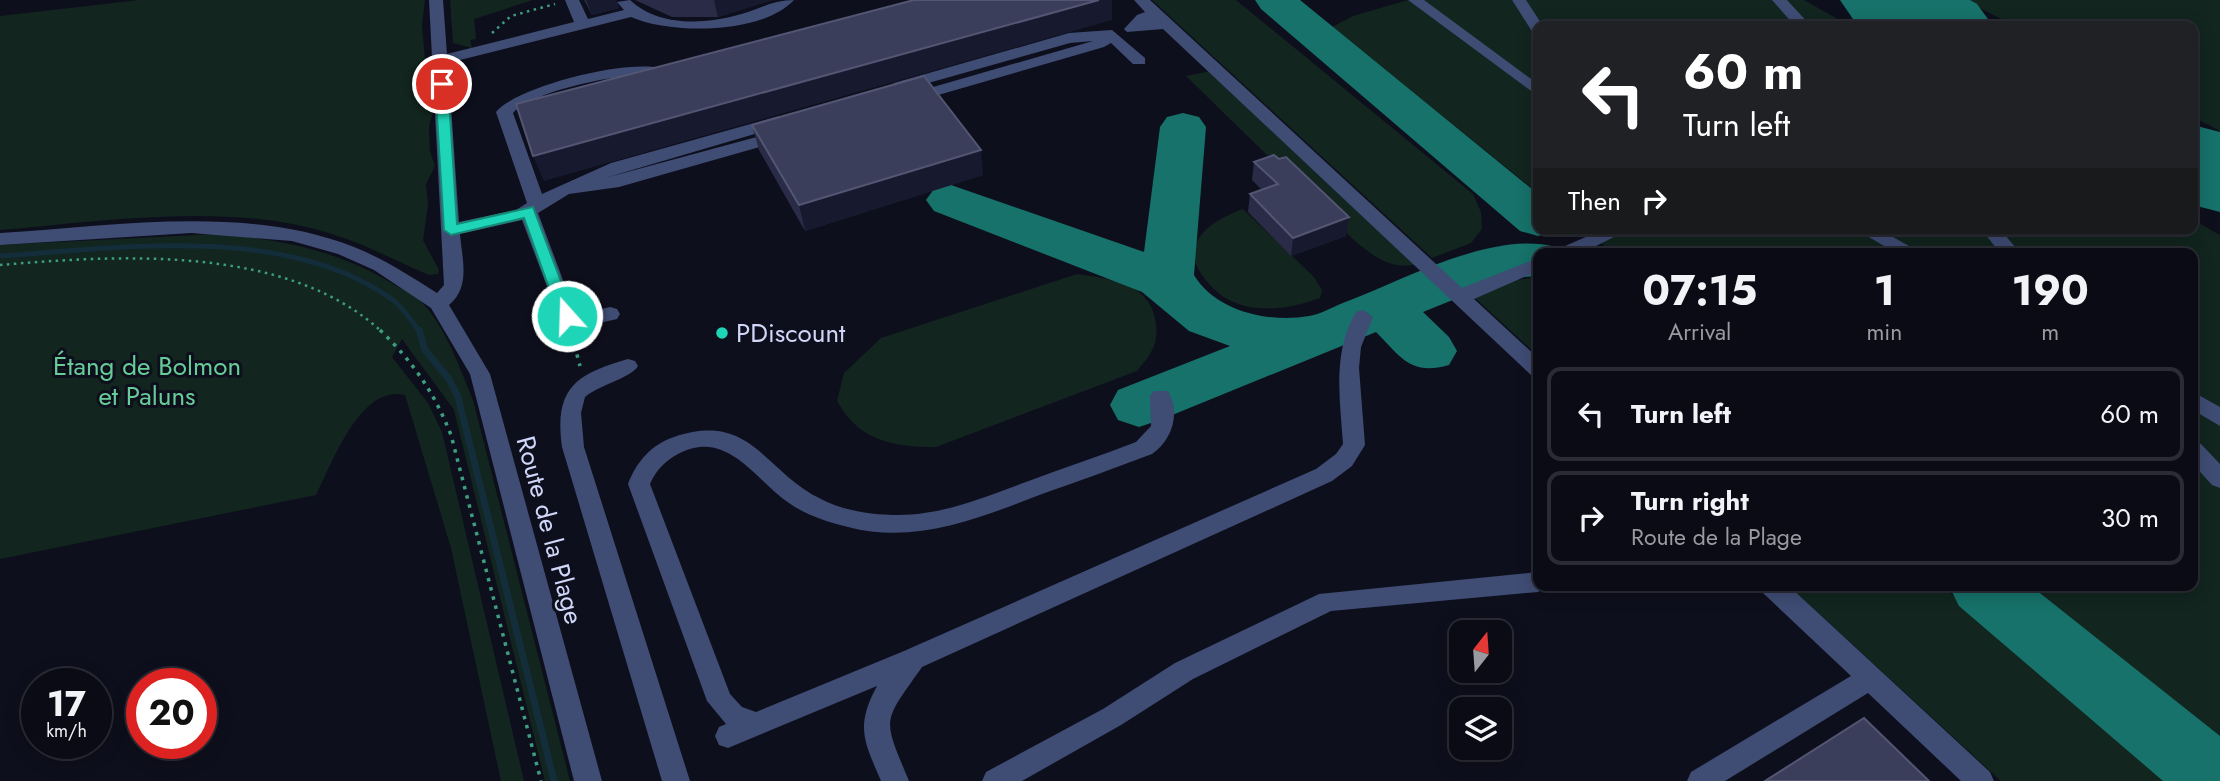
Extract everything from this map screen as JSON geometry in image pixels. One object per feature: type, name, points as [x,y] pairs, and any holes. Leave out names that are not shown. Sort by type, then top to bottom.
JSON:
[{"type":"street","points":[[436,0],[454,285],[451,293],[438,303]]},
{"type":"street","points":[[572,0],[583,25]]},
{"type":"street","points":[[440,60],[583,25],[627,6],[645,19],[704,26],[771,9],[787,0]]},
{"type":"street","points":[[1141,0],[1533,365]]},
{"type":"street","points":[[1415,0],[1533,87]]},
{"type":"street","points":[[1520,0],[1533,22]]},
{"type":"street","points":[[1779,0],[1798,21]]},
{"type":"street","points":[[884,99],[1099,44],[1112,35],[1132,29],[1142,18],[1161,19]]},
{"type":"street","points":[[1112,35],[1139,61]]},
{"type":"street","points":[[610,314],[585,321],[572,320],[567,316],[504,112],[507,106],[529,96],[627,72],[687,78]]},
{"type":"street","points":[[451,230],[515,216],[564,189],[619,182],[791,125]]},
{"type":"street","name":"Route de la Plage","points":[[0,239],[191,227],[293,235],[345,250],[381,266],[438,303],[480,374],[588,781]]},
{"type":"street","points":[[1577,248],[1608,235]]},
{"type":"street","points":[[1876,235],[1902,248]]},
{"type":"street","points":[[1460,297],[1533,266]]},
{"type":"street","points":[[728,736],[913,659],[1324,475],[1344,460],[1354,445],[1349,368],[1351,347],[1363,317]]},
{"type":"street","points":[[628,366],[595,378],[576,394],[569,411],[573,447],[676,781]]},
{"type":"street","points":[[756,724],[733,715],[720,701],[639,484],[644,469],[662,451],[689,439],[718,439],[743,448],[811,505],[857,521],[911,524],[969,512],[1144,448],[1157,440],[1163,431],[1161,396]]},
{"type":"street","points":[[2198,403],[2220,418]]},
{"type":"street","points":[[2198,456],[2220,480]]},
{"type":"street","points":[[996,781],[1112,717],[1184,671],[1328,601],[1533,582]]},
{"type":"street","points":[[1773,591],[1980,781]]},
{"type":"street","points":[[895,781],[876,734],[879,712],[892,685],[913,659]]},
{"type":"street","points":[[1702,781],[1870,678]]},
{"type":"path","points":[[495,47],[491,35],[497,24],[554,4]]},
{"type":"path","points":[[0,265],[142,256],[193,261],[274,275],[362,316],[408,357],[440,405],[456,447],[541,781]]},
{"type":"path","points":[[572,320],[571,333],[586,385]]},
{"type":"green space","points":[[139,0],[425,0],[422,25],[426,71],[434,109],[429,126],[430,151],[435,166],[426,184],[428,205],[423,240],[439,270],[438,274],[429,275],[335,235],[296,225],[254,219],[169,216],[0,230],[0,16]]},
{"type":"green space","points":[[450,0],[533,0],[474,19],[476,39],[470,40],[472,48],[453,43]]},
{"type":"green space","points":[[1152,0],[1236,0],[1473,194],[1481,212],[1482,229],[1471,243],[1432,258]]},
{"type":"green space","points":[[1408,0],[1804,0],[1841,21],[1533,21],[1533,189],[1332,27],[1353,16]]},
{"type":"green space","points":[[1964,0],[2220,0],[2220,131],[2198,120],[2198,21],[2005,21]]},
{"type":"green space","points":[[1211,71],[1417,264],[1391,264],[1376,257],[1355,241],[1186,76]]},
{"type":"green space","points":[[1243,209],[1314,277],[1322,290],[1320,298],[1287,307],[1253,307],[1227,299],[1210,285],[1195,260],[1198,240],[1222,218]]},
{"type":"green space","points":[[2198,223],[2220,235],[2220,738],[2036,591],[2198,591],[2198,248],[1607,248],[1591,235],[2198,235]]},
{"type":"green space","name":"Étang de Bolmon et Paluns","points":[[215,234],[285,243],[351,263],[414,296],[437,322],[473,400],[570,781],[545,781],[454,410],[402,339],[392,357],[428,403],[442,432],[524,781],[501,781],[451,548],[405,395],[389,395],[374,402],[361,414],[339,447],[316,495],[0,559],[0,245]]},
{"type":"green space","points":[[1077,274],[1125,284],[1144,296],[1151,306],[1155,318],[1155,341],[1151,353],[1137,371],[936,447],[905,445],[879,439],[856,425],[837,401],[844,373],[881,338]]},
{"type":"green space","points":[[1533,278],[1533,351],[1474,297],[1516,280]]},
{"type":"green space","points":[[1794,591],[1948,591],[2173,781],[2001,781]]},
{"type":"building","points":[[914,0],[1099,0],[533,156],[516,104]]},
{"type":"building","points":[[924,76],[981,150],[799,205],[752,125]]},
{"type":"building","points":[[1274,155],[1279,159],[1286,157],[1349,217],[1293,238],[1250,194],[1278,184],[1254,162]]},
{"type":"building","points":[[1864,718],[1929,781],[1765,781]]},
{"type":"waterway","points":[[0,256],[150,246],[254,250],[304,260],[350,276],[397,303],[419,331]]},
{"type":"waterway","points":[[419,331],[425,350],[449,379],[458,397],[554,781]]},
{"type":"taxiway","points":[[1275,0],[1533,216]]},
{"type":"taxiway","points":[[1183,127],[1168,275],[1178,292],[1191,307],[1227,326],[1267,335],[1307,335]]},
{"type":"taxiway","points":[[951,200],[1110,258],[1161,279],[1173,288]]},
{"type":"taxiway","points":[[1139,405],[1500,261],[1533,259]]},
{"type":"taxiway","points":[[1385,308],[1429,351]]},
{"type":"taxiway","points":[[1988,591],[2219,781]]},
{"type":"runway","points":[[1891,0],[1931,21]]},
{"type":"runway","points":[[2198,164],[2220,175]]},
{"type":"place","name":"PDiscount","points":[[722,333]]},
{"type":"route","points":[[442,84],[451,230],[528,211],[567,316]]}]
